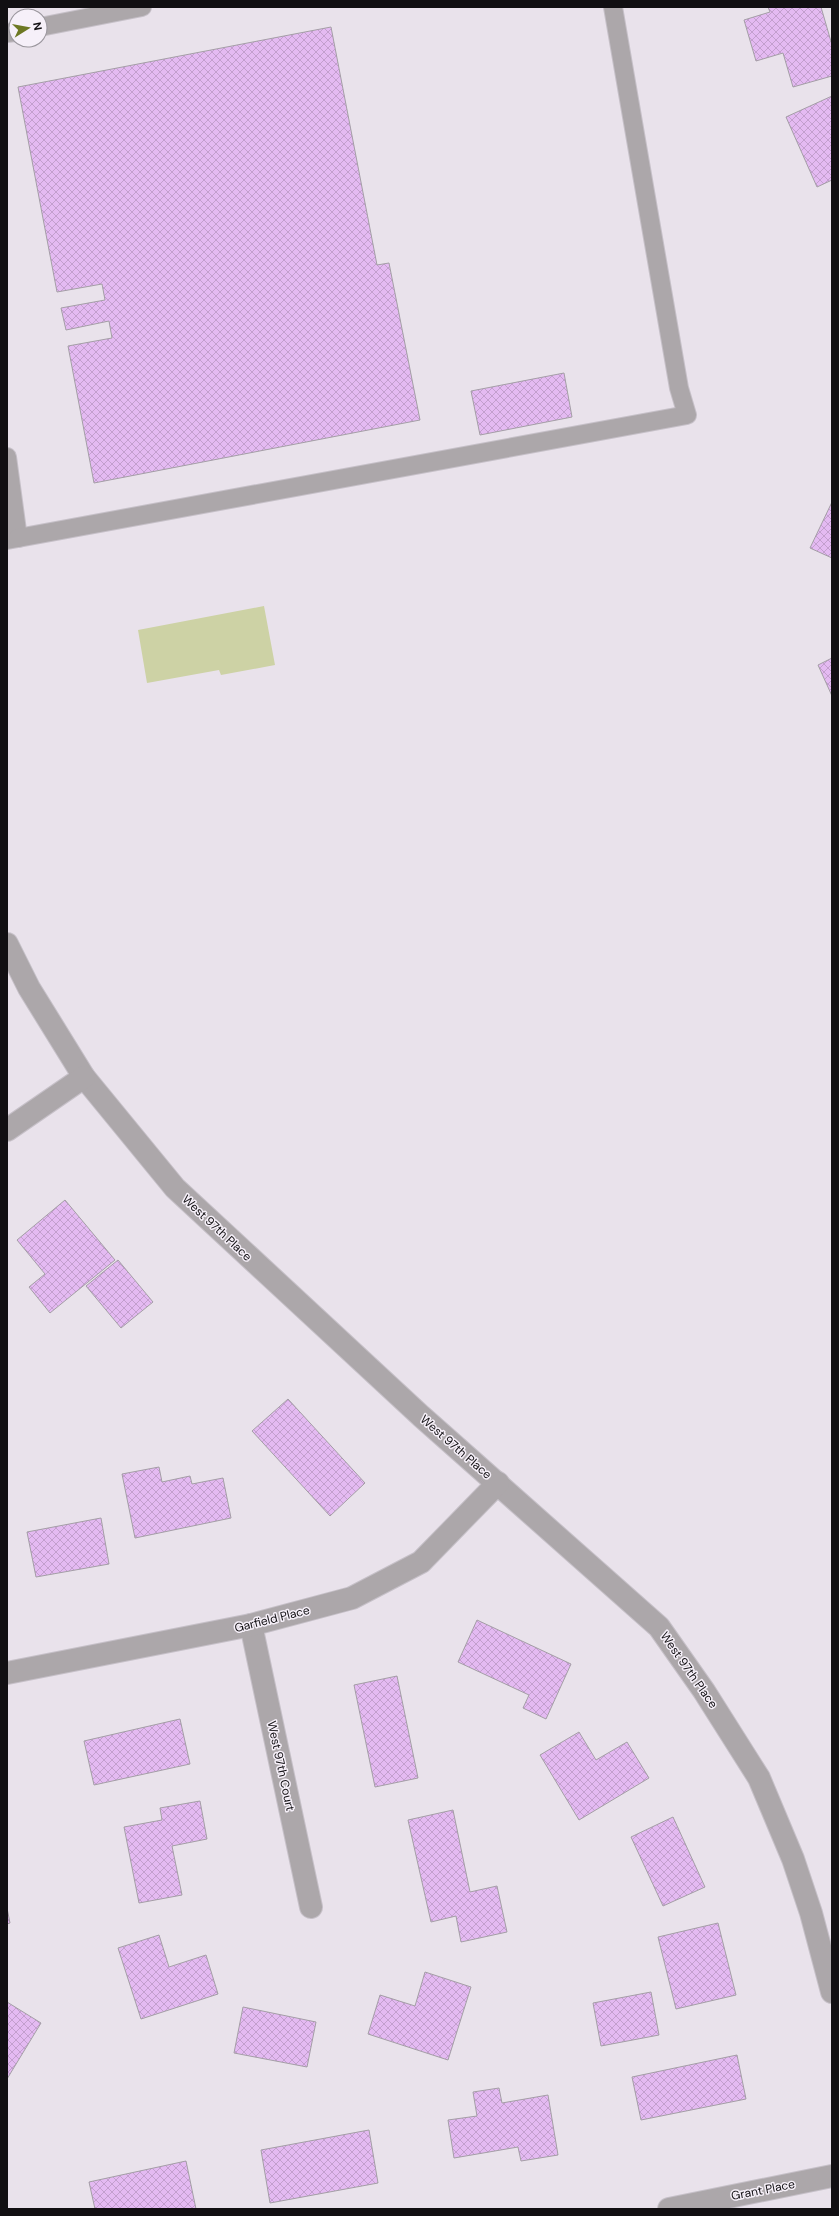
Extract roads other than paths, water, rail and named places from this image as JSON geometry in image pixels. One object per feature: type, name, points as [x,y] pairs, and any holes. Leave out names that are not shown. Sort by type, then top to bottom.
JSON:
[{"type":"street","name":"West 97th Place","points":[[7,944],[33,994],[84,1077],[175,1188],[310,1315],[659,1627],[704,1691],[759,1778],[795,1866],[811,1913],[832,1992]]},
{"type":"street","points":[[7,1130],[84,1077]]},
{"type":"street","name":"Garfield Place","points":[[7,1673],[251,1625],[352,1598],[421,1562],[498,1483]]},
{"type":"street","name":"West 97th Court","points":[[251,1625],[311,1906]]},
{"type":"street","name":"Grant Place","points":[[670,2209],[832,2176]]},
{"type":"lane","points":[[48,25],[142,7]]},
{"type":"lane","points":[[7,457],[12,539],[687,415],[679,388],[613,7]]}]
